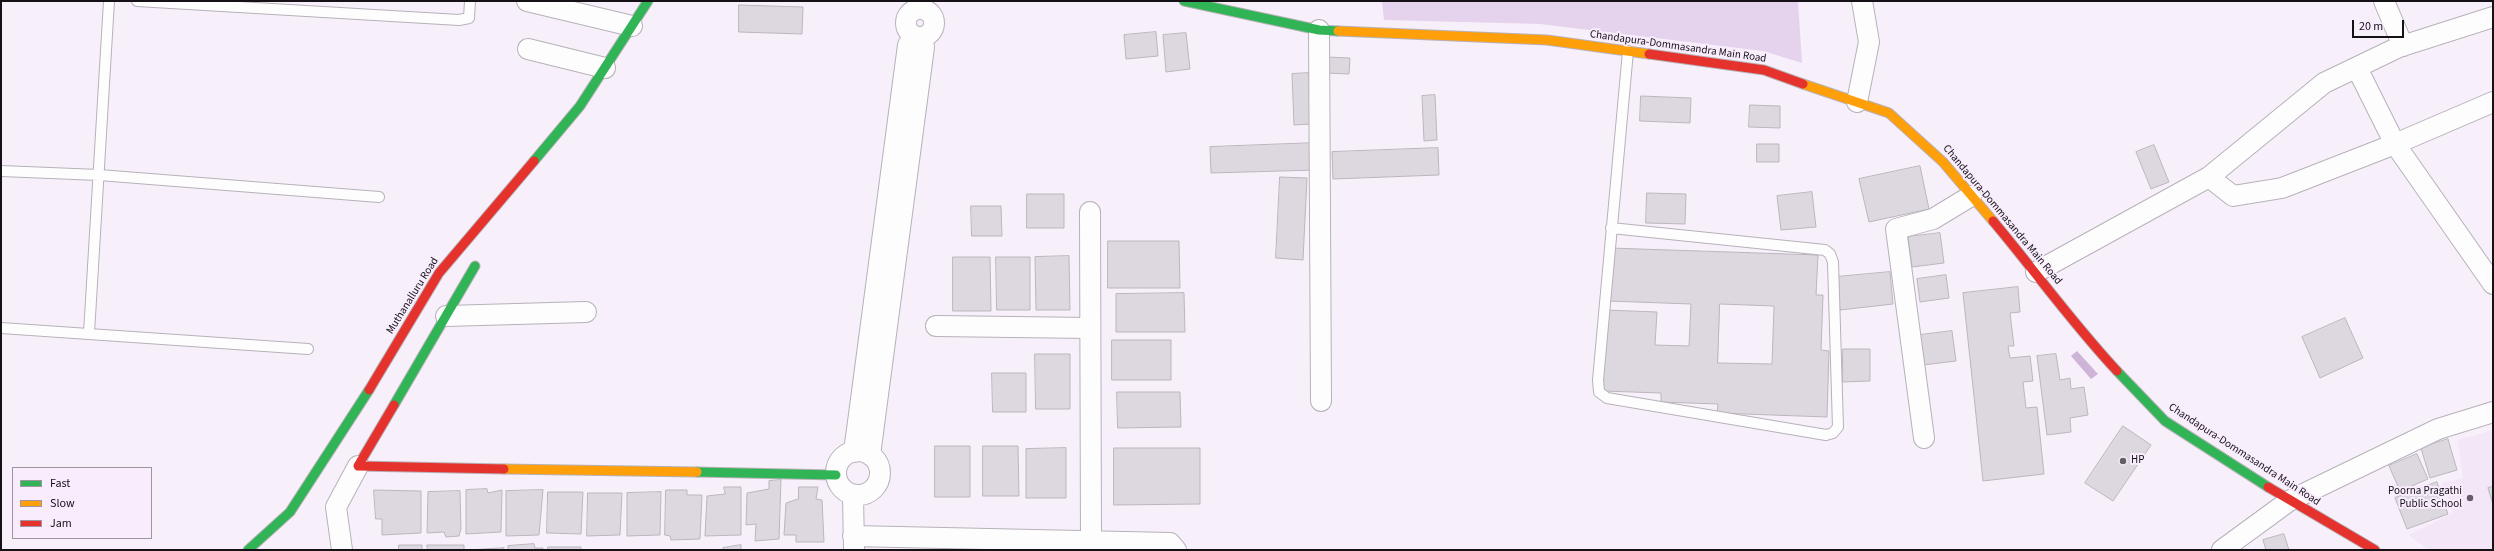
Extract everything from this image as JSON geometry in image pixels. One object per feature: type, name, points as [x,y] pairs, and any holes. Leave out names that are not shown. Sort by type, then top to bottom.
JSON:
[{"type":"street","points":[[527,1],[632,26]]},
{"type":"street","name":"Muthanalluru Road","points":[[248,550],[290,512],[356,414],[439,273],[580,106],[648,1]]},
{"type":"street","name":"Chandapura-Dommasandra Main Road","points":[[1184,1],[1320,30],[1547,40],[1764,70],[1889,113],[1943,162],[2036,272],[2089,340],[2165,421],[2289,501],[2375,550]]},
{"type":"street","points":[[1857,102],[1869,42],[1862,1]]},
{"type":"street","points":[[2384,1],[2403,46]]},
{"type":"street","points":[[862,454],[924,47],[917,37],[930,34],[934,26],[933,17],[922,5]]},
{"type":"street","points":[[2036,272],[2209,177],[2324,84],[2403,46],[2493,17]]},
{"type":"street","points":[[1320,30],[1321,401]]},
{"type":"street","points":[[528,49],[605,68]]},
{"type":"street","points":[[2357,68],[2395,144],[2493,284]]},
{"type":"street","points":[[2209,177],[2233,196],[2282,188],[2395,144],[2493,102]]},
{"type":"street","points":[[1924,438],[1896,229],[1933,219],[1971,196]]},
{"type":"street","points":[[1090,212],[1091,541]]},
{"type":"street","points":[[342,550],[336,507],[358,466],[475,266]]},
{"type":"street","points":[[446,316],[586,312]]},
{"type":"street","points":[[936,326],[1090,328]]},
{"type":"street","points":[[2222,550],[2289,501],[2438,429],[2493,412]]},
{"type":"street","points":[[862,454],[876,461],[879,478],[869,492],[852,495],[844,491],[838,484],[836,475],[838,464],[844,456],[862,454]]},
{"type":"street","points":[[358,466],[836,475]]},
{"type":"street","points":[[852,495],[854,543],[1091,541],[1170,543],[1176,550]]},
{"type":"lane","points":[[89,333],[109,1]]},
{"type":"lane","points":[[136,1],[459,20],[469,18],[470,1]]},
{"type":"lane","points":[[1611,228],[1825,250],[1830,254],[1833,262],[1838,427],[1833,433],[1826,435],[1607,398],[1599,392],[1598,380],[1611,228],[1628,51]]},
{"type":"lane","points":[[1,171],[99,175],[379,197]]},
{"type":"lane","points":[[1,328],[308,349]]},
{"type":"shaded area","points":[[1382,1],[1798,1],[1802,63],[1763,51],[1540,24],[1384,20]]},
{"type":"shaded area","points":[[2077,351],[2098,374],[2091,379],[2071,356]]},
{"type":"shaded area","name":"Poorna Pragathi Public School","points":[[2493,430],[2493,550],[2428,550],[2409,535],[2453,513],[2442,483],[2463,478],[2458,440]]},
{"type":"building","points":[[739,5],[803,7],[802,34],[739,32]]},
{"type":"building","points":[[1156,32],[1158,56],[1126,59],[1124,35]]},
{"type":"building","points":[[1186,33],[1190,69],[1166,72],[1163,35]]},
{"type":"building","points":[[1326,57],[1350,58],[1349,74],[1325,73]]},
{"type":"building","points":[[1309,73],[1311,124],[1294,125],[1292,74]]},
{"type":"building","points":[[1435,95],[1437,140],[1424,141],[1422,96]]},
{"type":"building","points":[[1641,96],[1691,98],[1690,123],[1640,121]]},
{"type":"building","points":[[1750,105],[1780,106],[1780,128],[1749,127]]},
{"type":"building","points":[[1315,143],[1316,170],[1211,173],[1210,147]]},
{"type":"building","points":[[1757,144],[1779,144],[1779,162],[1757,162]]},
{"type":"building","points":[[2154,145],[2169,182],[2151,189],[2136,152]]},
{"type":"building","points":[[1438,148],[1439,175],[1333,179],[1332,152]]},
{"type":"building","points":[[1920,166],[1929,209],[1869,222],[1859,179]]},
{"type":"building","points":[[1280,177],[1307,178],[1303,260],[1276,258]]},
{"type":"building","points":[[1812,192],[1816,227],[1781,230],[1777,196]]},
{"type":"building","points":[[1647,193],[1686,194],[1685,224],[1646,223]]},
{"type":"building","points":[[1027,194],[1064,194],[1064,228],[1027,228]]},
{"type":"building","points":[[971,206],[1001,206],[1002,236],[972,236]]},
{"type":"building","points":[[1940,233],[1944,263],[1912,267],[1908,237]]},
{"type":"building","points":[[1108,241],[1179,241],[1180,288],[1108,288]]},
{"type":"building","points":[[1610,248],[1818,255],[1816,295],[1823,295],[1821,350],[1829,351],[1827,417],[1717,413],[1718,404],[1661,402],[1661,393],[1603,391],[1605,310],[1657,312],[1655,345],[1689,346],[1691,304],[1608,301]],"holes":[[[1720,304],[1774,306],[1772,364],[1718,363]]]},
{"type":"building","points":[[1069,256],[1070,310],[1036,310],[1035,257]]},
{"type":"building","points":[[953,257],[990,257],[991,311],[953,311]]},
{"type":"building","points":[[996,257],[1030,257],[1030,310],[997,310]]},
{"type":"building","points":[[1890,272],[1893,304],[1840,310],[1836,277]]},
{"type":"building","points":[[1946,275],[1949,298],[1920,302],[1917,279]]},
{"type":"building","points":[[2018,287],[2020,312],[2010,313],[2014,346],[2008,346],[2010,358],[2030,356],[2033,381],[2023,382],[2026,408],[2037,407],[2044,474],[1983,481],[1963,293]]},
{"type":"building","points":[[1184,293],[1185,332],[1116,332],[1116,294]]},
{"type":"building","points":[[2345,318],[2363,358],[2320,378],[2302,337]]},
{"type":"building","points":[[1952,331],[1956,361],[1923,365],[1920,335]]},
{"type":"building","points":[[1112,340],[1171,340],[1171,380],[1112,380]]},
{"type":"building","points":[[1843,349],[1870,349],[1870,381],[1843,382]]},
{"type":"building","points":[[1035,354],[1070,354],[1070,409],[1036,409]]},
{"type":"building","points":[[2056,354],[2060,380],[2070,378],[2071,389],[2084,387],[2088,415],[2070,418],[2071,432],[2047,435],[2037,356]]},
{"type":"building","points":[[992,373],[1026,373],[1026,412],[993,412]]},
{"type":"building","points":[[1117,392],[1180,392],[1181,427],[1118,428]]},
{"type":"building","points":[[2123,426],[2151,445],[2113,501],[2085,483]]},
{"type":"building","points":[[2448,439],[2457,470],[2430,478],[2421,448]]},
{"type":"building","points":[[935,446],[970,446],[970,497],[935,497]]},
{"type":"building","points":[[983,446],[1018,446],[1019,496],[983,496]]},
{"type":"building","points":[[1066,448],[1066,498],[1026,498],[1026,449]]},
{"type":"building","points":[[1114,448],[1200,448],[1200,504],[1114,505]]},
{"type":"building","points":[[2417,454],[2428,479],[2400,491],[2389,466]]},
{"type":"building","points":[[781,480],[779,539],[755,541],[756,524],[746,525],[747,493],[769,489],[769,481]]},
{"type":"building","points":[[2437,482],[2448,514],[2407,529],[2395,498]]},
{"type":"building","points":[[724,487],[741,487],[741,535],[705,536],[707,496],[725,494]]},
{"type":"building","points":[[799,487],[818,487],[816,499],[822,500],[824,542],[796,542],[796,535],[784,535],[786,503],[798,499]]},
{"type":"building","points":[[2493,487],[2493,504],[2488,488]]},
{"type":"building","points":[[487,489],[488,493],[502,490],[501,532],[466,534],[466,490]]},
{"type":"building","points":[[374,490],[421,491],[421,533],[382,535],[382,519],[376,519]]},
{"type":"building","points":[[543,490],[539,535],[506,536],[506,491]]},
{"type":"building","points":[[666,490],[687,490],[687,495],[702,495],[700,539],[671,540],[670,536],[665,535]]},
{"type":"building","points":[[460,491],[461,529],[459,536],[446,537],[444,532],[427,533],[428,492]]},
{"type":"building","points":[[548,492],[583,492],[581,534],[547,533]]},
{"type":"building","points":[[661,492],[660,535],[627,536],[627,493]]},
{"type":"building","points":[[588,493],[622,493],[620,535],[587,536]]},
{"type":"building","points":[[2284,534],[2289,550],[2266,550],[2263,540]]},
{"type":"building","points":[[534,544],[535,548],[543,548],[543,550],[508,550],[508,546]]},
{"type":"building","points":[[399,545],[422,545],[422,550],[399,550]]},
{"type":"building","points":[[427,545],[464,545],[464,550],[428,550]]},
{"type":"building","points":[[741,545],[741,550],[723,550],[723,548]]},
{"type":"building","points":[[548,547],[581,547],[581,550],[548,550]]},
{"type":"building","points":[[504,548],[503,550],[469,550]]},
{"type":"traffic: fast","points":[[534,161],[580,106],[648,1]]},
{"type":"traffic: fast","points":[[1184,1],[1319,30],[1338,31]]},
{"type":"traffic: fast","points":[[394,405],[475,266]]},
{"type":"traffic: fast","points":[[2117,371],[2165,421],[2268,487]]},
{"type":"traffic: fast","points":[[248,550],[290,512],[369,390]]},
{"type":"traffic: fast","points":[[697,472],[836,475]]},
{"type":"traffic: slow","points":[[1338,31],[1547,40],[1649,54]]},
{"type":"traffic: slow","points":[[1803,84],[1889,113],[1943,162],[1993,221]]},
{"type":"traffic: slow","points":[[504,469],[697,472]]},
{"type":"traffic: jam","points":[[1649,54],[1764,70],[1803,84]]},
{"type":"traffic: jam","points":[[369,390],[439,273],[534,161]]},
{"type":"traffic: jam","points":[[1993,221],[2117,371]]},
{"type":"traffic: jam","points":[[394,405],[358,466],[504,469]]},
{"type":"traffic: jam","points":[[2268,487],[2375,550]]},
{"type":"place","name":"HP","points":[[2123,461]]},
{"type":"place","name":"Poorna Pragathi Public School","points":[[2470,498]]}]
